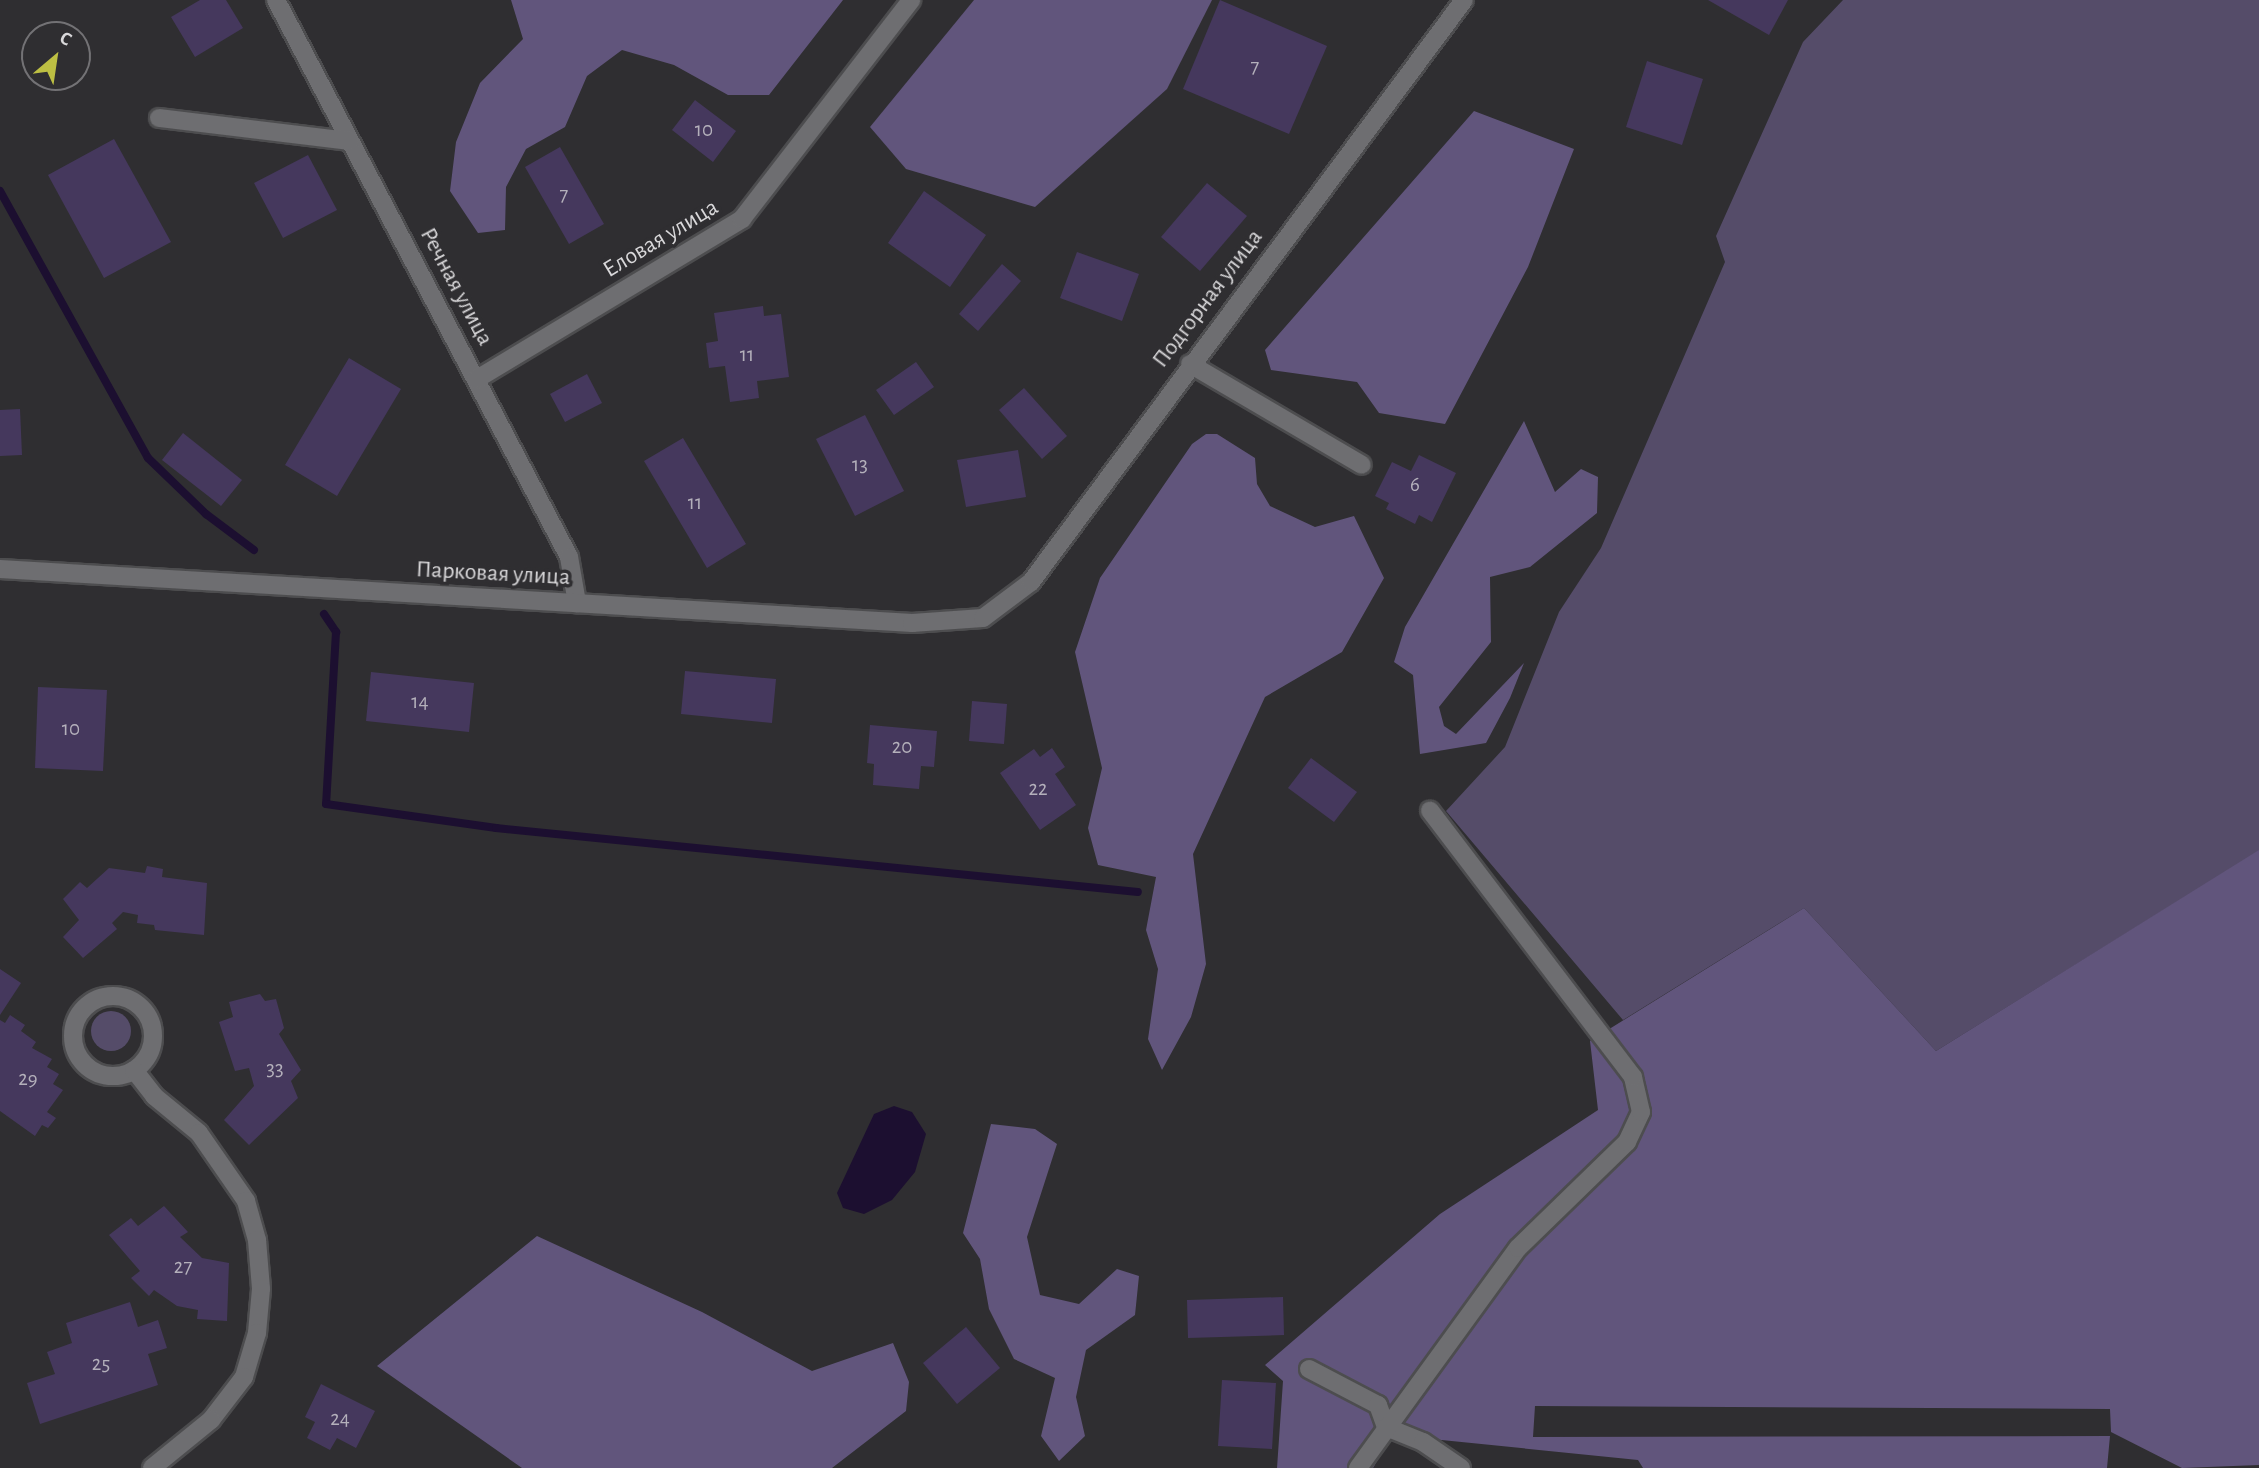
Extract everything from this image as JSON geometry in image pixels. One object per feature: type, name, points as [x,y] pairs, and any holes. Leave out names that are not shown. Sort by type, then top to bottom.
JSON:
[{"type":"street","name":"Речная улица","points":[[276,0],[569,557],[577,603]]},
{"type":"street","name":"Еловая улица","points":[[477,379],[742,219],[911,0]]},
{"type":"street","name":"Подгорная улица","points":[[984,618],[1031,582],[1190,364],[1464,0]]},
{"type":"street","points":[[159,118],[350,141]]},
{"type":"street","points":[[1190,364],[1363,465]]},
{"type":"street","name":"Парковая улица","points":[[0,569],[912,623],[984,618]]},
{"type":"street","points":[[1358,1468],[1385,1427],[1518,1248],[1627,1142],[1641,1112],[1633,1077],[1430,811]]},
{"type":"street","points":[[99,997],[126,997],[146,1013],[152,1024],[151,1050],[134,1070],[108,1076],[84,1064],[73,1040],[74,1026],[88,1004],[99,997]]},
{"type":"street","points":[[134,1070],[155,1096],[199,1133],[246,1201],[257,1240],[261,1289],[257,1334],[244,1377],[211,1420],[152,1468]]},
{"type":"street","points":[[1309,1369],[1378,1405],[1385,1427]]},
{"type":"street","points":[[1385,1427],[1423,1442],[1461,1468]]},
{"type":"shaded area","points":[[511,0],[843,0],[769,95],[728,95],[674,65],[622,50],[587,76],[565,127],[526,149],[506,187],[505,230],[478,233],[450,191],[456,142],[480,83],[523,39]]},
{"type":"shaded area","points":[[974,0],[1212,0],[1167,89],[1035,207],[906,169],[870,127]]},
{"type":"shaded area","points":[[1843,0],[2259,0],[2259,851],[1936,1051],[1804,908],[1623,1020],[1446,811],[1505,747],[1559,612],[1601,548],[1725,262],[1716,236],[1803,42]]},
{"type":"shaded area","points":[[1474,111],[1574,149],[1528,267],[1445,424],[1379,413],[1357,382],[1271,370],[1265,350]]},
{"type":"shaded area","points":[[1524,421],[1555,492],[1581,469],[1598,477],[1597,513],[1530,567],[1490,577],[1491,642],[1439,707],[1444,726],[1456,734],[1524,663],[1510,698],[1486,743],[1420,754],[1413,675],[1394,662],[1405,627]]},
{"type":"shaded area","points":[[1206,434],[1217,434],[1255,458],[1257,484],[1270,506],[1315,527],[1354,516],[1384,578],[1342,652],[1265,697],[1193,854],[1206,964],[1191,1017],[1162,1070],[1148,1039],[1158,969],[1146,930],[1156,877],[1098,865],[1088,828],[1102,768],[1075,652],[1100,578],[1192,444]]},
{"type":"shaded area","points":[[2259,850],[2259,1465],[2182,1468],[2111,1432],[2110,1409],[1535,1406],[1533,1437],[2110,1436],[2107,1468],[1643,1468],[1638,1460],[1392,1435],[1373,1468],[1277,1468],[1283,1381],[1265,1365],[1440,1214],[1598,1110],[1590,1041],[1804,908],[1936,1051]]},
{"type":"shaded area","points":[[111,1011],[125,1017],[131,1031],[125,1045],[111,1051],[97,1045],[91,1031],[97,1017]]},
{"type":"shaded area","points":[[894,1106],[912,1112],[926,1134],[915,1172],[892,1200],[864,1214],[843,1208],[837,1193],[874,1114]]},
{"type":"shaded area","points":[[991,1124],[1035,1129],[1057,1144],[1027,1237],[1040,1295],[1079,1304],[1117,1269],[1139,1276],[1135,1315],[1086,1350],[1076,1397],[1085,1436],[1059,1461],[1041,1436],[1055,1378],[1014,1359],[989,1309],[980,1259],[963,1233]]},
{"type":"shaded area","points":[[537,1236],[702,1312],[812,1371],[893,1343],[909,1382],[906,1411],[832,1468],[522,1468],[377,1366]]},
{"type":"building","points":[[200,0],[226,0],[243,28],[195,57],[171,17]]},
{"type":"building","points":[[1220,0],[1327,46],[1289,134],[1183,89]]},
{"type":"building","points":[[1708,0],[1788,0],[1769,35]]},
{"type":"building","points":[[1647,61],[1703,79],[1682,145],[1626,127]]},
{"type":"building","points":[[695,100],[736,131],[713,162],[672,130]]},
{"type":"building","points":[[114,139],[171,242],[104,278],[48,175]]},
{"type":"building","points":[[560,147],[604,224],[569,244],[525,167]]},
{"type":"building","points":[[308,155],[337,210],[283,238],[254,183]]},
{"type":"building","points":[[1207,183],[1247,216],[1200,271],[1161,237]]},
{"type":"building","points":[[924,191],[986,235],[950,287],[888,243]]},
{"type":"building","points":[[1077,252],[1139,274],[1122,321],[1060,298]]},
{"type":"building","points":[[1002,264],[1021,281],[978,331],[959,314]]},
{"type":"building","points":[[763,306],[764,316],[781,314],[789,377],[757,381],[759,398],[730,402],[725,366],[709,368],[706,343],[718,341],[714,313]]},
{"type":"building","points":[[349,358],[401,389],[337,496],[285,465]]},
{"type":"building","points":[[916,362],[934,387],[894,415],[876,390]]},
{"type":"building","points":[[587,374],[602,403],[565,422],[550,394]]},
{"type":"building","points":[[1024,388],[1067,436],[1042,459],[999,410]]},
{"type":"building","points":[[20,409],[22,455],[0,456],[0,410]]},
{"type":"building","points":[[865,415],[904,491],[855,516],[816,439]]},
{"type":"building","points":[[183,433],[242,480],[221,506],[162,460]]},
{"type":"building","points":[[683,438],[746,544],[707,568],[644,461]]},
{"type":"building","points":[[1018,450],[1026,497],[966,507],[957,460]]},
{"type":"building","points":[[1419,455],[1456,473],[1432,522],[1419,515],[1415,524],[1386,509],[1389,503],[1375,496],[1392,462],[1411,471]]},
{"type":"building","points":[[685,671],[776,679],[772,723],[681,714]]},
{"type":"building","points":[[371,672],[474,683],[469,732],[366,721]]},
{"type":"building","points":[[38,687],[107,690],[103,771],[35,768]]},
{"type":"building","points":[[972,701],[1007,704],[1004,744],[969,741]]},
{"type":"building","points":[[870,725],[937,731],[934,767],[921,766],[919,789],[873,785],[874,764],[867,763]]},
{"type":"building","points":[[1052,748],[1065,767],[1055,774],[1076,805],[1040,830],[1000,773],[1034,749],[1040,757]]},
{"type":"building","points":[[1311,758],[1357,792],[1334,822],[1288,788]]},
{"type":"building","points":[[147,866],[163,869],[162,877],[207,883],[204,935],[155,930],[154,925],[137,923],[138,915],[123,912],[112,923],[117,929],[83,958],[63,937],[79,920],[63,899],[80,882],[87,888],[109,868],[145,873]]},
{"type":"building","points":[[0,969],[21,983],[0,1015]]},
{"type":"building","points":[[260,994],[265,1001],[276,999],[284,1028],[279,1034],[301,1070],[291,1081],[298,1098],[249,1145],[224,1120],[254,1086],[249,1068],[235,1071],[219,1022],[233,1017],[229,1002]]},
{"type":"building","points":[[10,1015],[25,1025],[21,1031],[36,1042],[32,1048],[52,1059],[47,1067],[59,1074],[53,1084],[63,1090],[47,1112],[56,1118],[48,1128],[42,1125],[35,1136],[0,1111],[0,1020],[5,1023]]},
{"type":"building","points":[[164,1206],[188,1232],[180,1237],[202,1258],[229,1263],[227,1321],[197,1319],[198,1310],[177,1306],[154,1290],[149,1296],[131,1278],[140,1271],[109,1235],[131,1218],[138,1226]]},
{"type":"building","points":[[1283,1297],[1284,1335],[1188,1338],[1187,1300]]},
{"type":"building","points":[[130,1302],[138,1327],[158,1320],[167,1348],[148,1354],[158,1385],[40,1424],[27,1383],[55,1374],[47,1352],[72,1343],[66,1323]]},
{"type":"building","points":[[966,1327],[1000,1368],[957,1404],[923,1363]]},
{"type":"building","points":[[1222,1380],[1276,1383],[1272,1449],[1218,1446]]},
{"type":"building","points":[[321,1384],[375,1411],[356,1448],[337,1438],[330,1450],[307,1438],[315,1422],[305,1417]]},
{"type":"waterway","points":[[0,191],[148,458],[206,514],[254,550]]},
{"type":"waterway","points":[[324,614],[336,632],[326,804],[496,828],[1138,892]]}]
